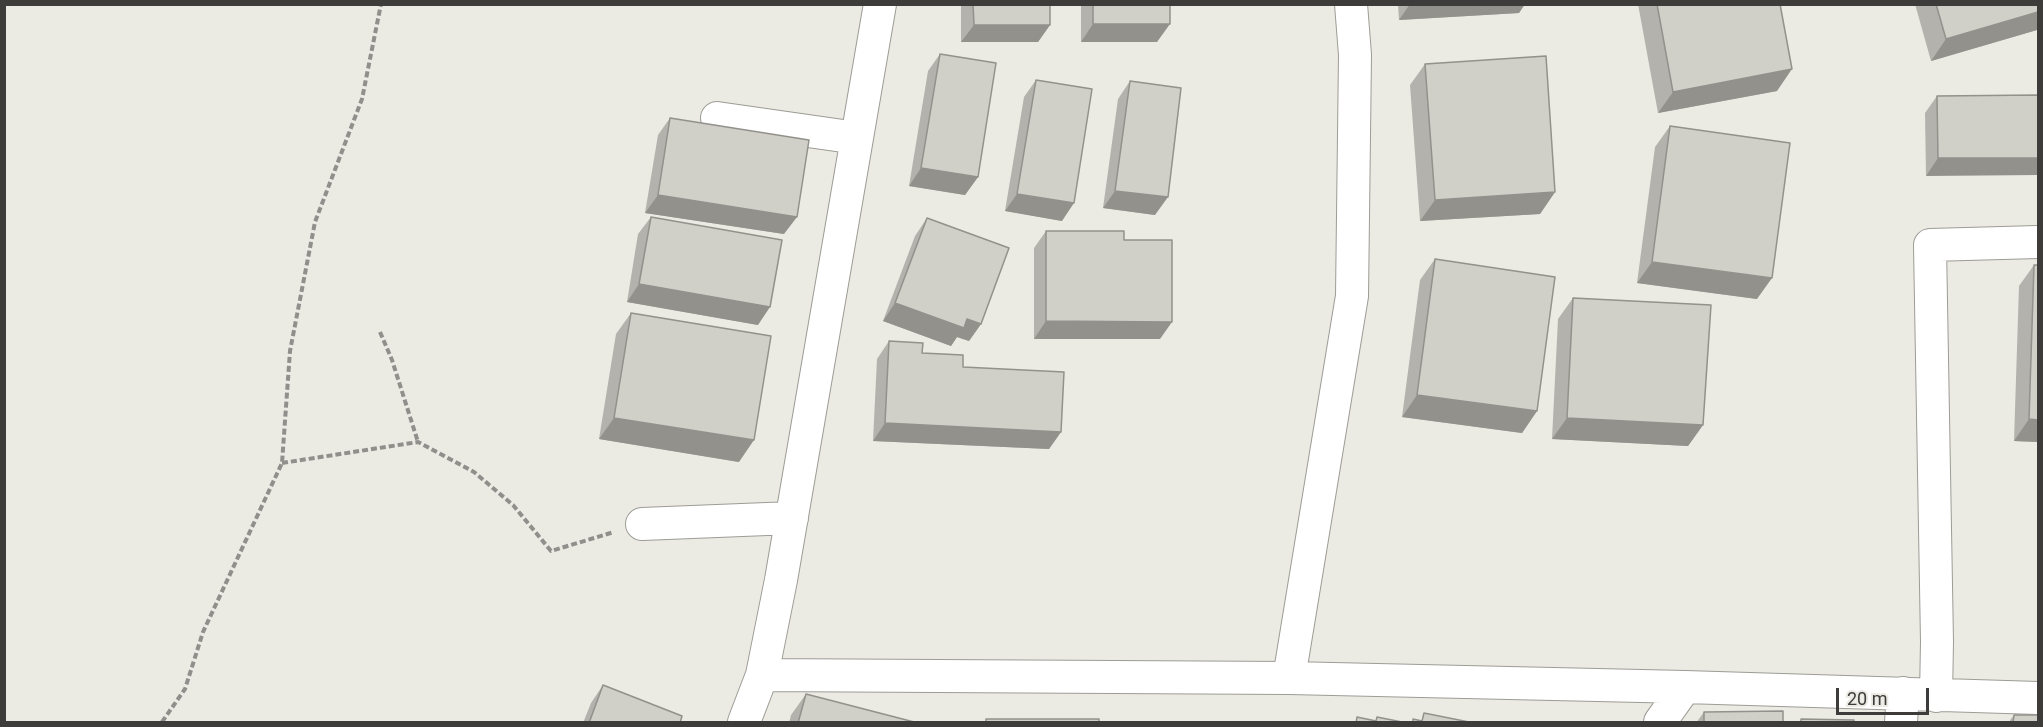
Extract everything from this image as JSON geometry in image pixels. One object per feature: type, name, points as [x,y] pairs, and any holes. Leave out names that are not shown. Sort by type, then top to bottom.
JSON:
[{"type":"street","points":[[744,723],[762,675],[792,518],[880,4]]},
{"type":"street","points":[[1289,678],[1352,296],[1355,55],[1351,4]]},
{"type":"street","points":[[717,118],[858,138]]},
{"type":"street","points":[[1949,705],[1937,630],[1930,246],[2038,242]]},
{"type":"street","points":[[642,524],[792,518]]},
{"type":"street","points":[[762,675],[1289,678],[1685,687],[1902,708],[2038,698]]},
{"type":"street","points":[[1660,723],[1685,687]]},
{"type":"path","points":[[162,723],[185,689],[202,632],[282,463],[290,351],[315,222],[362,99],[381,4]]},
{"type":"path","points":[[380,332],[392,360],[418,442]]},
{"type":"path","points":[[282,463],[418,442],[474,472],[513,505],[551,551],[642,524]]},
{"type":"building","points":[[973,4],[1050,4],[1050,25],[974,25]]},
{"type":"building","points":[[1093,4],[1170,4],[1170,24],[1093,24]]},
{"type":"building","points":[[1657,4],[1780,4],[1792,69],[1673,92]]},
{"type":"building","points":[[1936,4],[2038,4],[2038,12],[1946,39]]},
{"type":"building","points":[[940,54],[996,63],[978,177],[921,168]]},
{"type":"building","points":[[1546,56],[1555,192],[1435,200],[1425,64]]},
{"type":"building","points":[[1036,80],[1092,89],[1074,203],[1017,194]]},
{"type":"building","points":[[1130,81],[1181,88],[1168,197],[1115,191]]},
{"type":"building","points":[[2038,95],[2038,158],[1938,158],[1937,96]]},
{"type":"building","points":[[670,118],[809,140],[797,217],[658,195]]},
{"type":"building","points":[[1670,126],[1790,143],[1772,278],[1652,262]]},
{"type":"building","points":[[651,217],[782,240],[770,307],[639,284]]},
{"type":"building","points":[[927,218],[1009,248],[981,324],[967,319],[964,328],[895,303]]},
{"type":"building","points":[[1046,231],[1124,231],[1124,240],[1172,240],[1172,322],[1046,321]]},
{"type":"building","points":[[1435,259],[1555,277],[1537,411],[1417,395]]},
{"type":"building","points":[[2034,265],[2038,265],[2038,420],[2029,419]]},
{"type":"building","points":[[1573,298],[1711,305],[1703,425],[1567,418]]},
{"type":"building","points":[[631,313],[771,336],[754,440],[614,418]]},
{"type":"building","points":[[889,341],[923,343],[922,353],[963,355],[963,367],[1064,372],[1061,432],[885,423]]},
{"type":"building","points":[[603,685],[682,716],[680,723],[589,723]]},
{"type":"building","points":[[806,694],[918,723],[798,723]]},
{"type":"building","points":[[1783,711],[1783,723],[1704,723],[1704,712]]},
{"type":"building","points":[[1424,713],[1474,723],[1413,723],[1413,719],[1422,721]]},
{"type":"building","points":[[2014,715],[2038,715],[2038,723],[2013,723]]},
{"type":"building","points":[[1357,717],[1376,721],[1377,717],[1407,723],[1356,723]]},
{"type":"building","points":[[986,719],[1099,719],[1099,723],[986,723]]},
{"type":"building","points":[[1801,719],[1854,720],[1854,723],[1801,723]]}]
